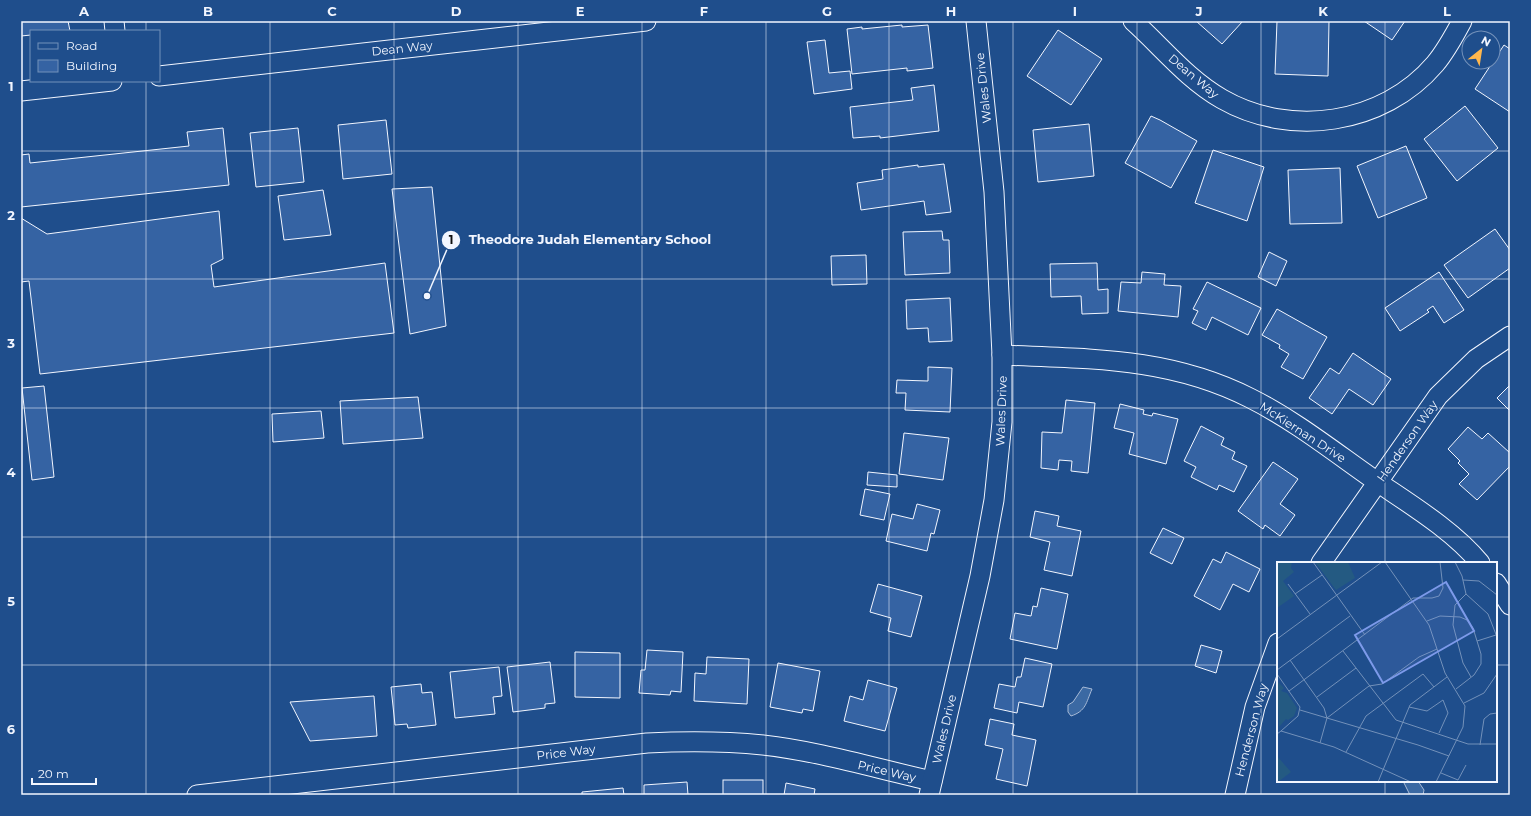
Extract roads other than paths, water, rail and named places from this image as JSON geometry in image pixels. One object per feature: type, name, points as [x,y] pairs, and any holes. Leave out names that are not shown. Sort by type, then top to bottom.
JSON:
[{"type":"street","name":"Dean Way","points":[[160,76],[536,27],[646,21]]},
{"type":"street","name":"Wales Drive","points":[[931,788],[980,576],[994,500],[1002,422],[1002,356],[994,192],[976,21]]},
{"type":"street","name":"Dean Way","points":[[1133,21],[1193,79],[1222,99],[1255,114],[1272,118],[1290,121],[1325,121],[1343,118],[1377,107],[1408,89],[1434,65],[1445,51],[1462,21]]},
{"type":"street","points":[[21,91],[103,82]]},
{"type":"street","name":"Henderson Way","points":[[1322,562],[1438,396],[1476,359],[1510,336]]},
{"type":"street","name":"McKiernan Drive","points":[[1002,356],[1092,358],[1133,362],[1173,369],[1212,382],[1249,398],[1285,418],[1450,534],[1479,562]]},
{"type":"street","points":[[1497,585],[1510,606]]},
{"type":"street","name":"Henderson Way","points":[[1235,795],[1255,707],[1277,646]]},
{"type":"street","name":"Price Way","points":[[197,795],[647,743],[705,741],[764,745],[803,751],[931,788]]},
{"type":"water","points":[[1083,687],[1092,689],[1087,702],[1080,712],[1071,716],[1068,712],[1068,705],[1073,702]]},
{"type":"water","points":[[1404,782],[1419,782],[1424,790],[1423,795],[1410,795]]},
{"type":"place","name":"Theodore Judah Elementary School","points":[[427,296]]}]
